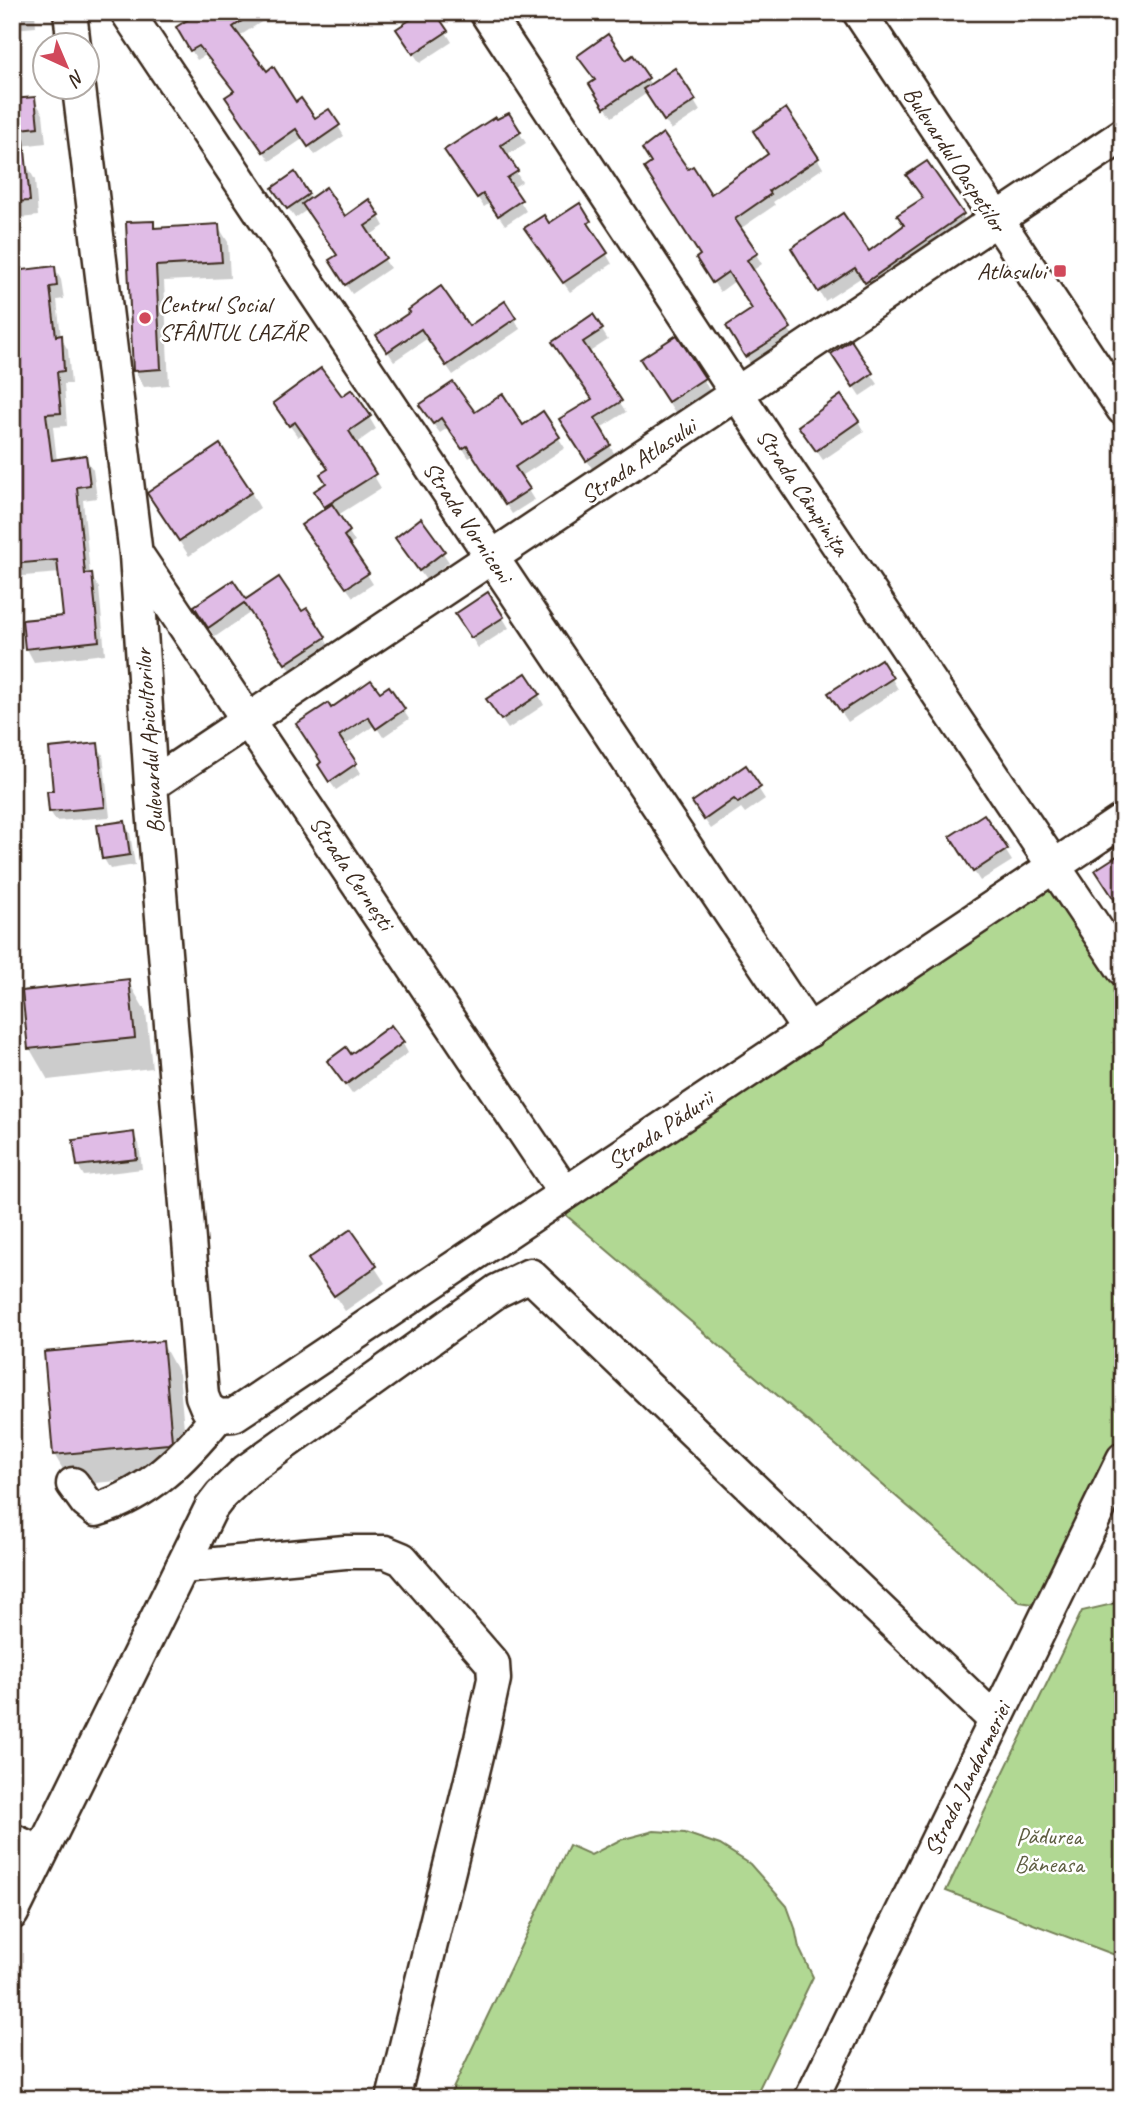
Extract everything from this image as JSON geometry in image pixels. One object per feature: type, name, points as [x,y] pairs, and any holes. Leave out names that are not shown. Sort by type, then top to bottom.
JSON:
[{"type":"street","name":"Strada Vorniceni","points":[[127,12],[809,1031]]},
{"type":"street","name":"Strada Câmpinița","points":[[486,12],[1123,969]]},
{"type":"street","name":"Bulevardul Oaspeților","points":[[859,12],[1123,409]]},
{"type":"street","name":"Bulevardul Apicultorilor","points":[[81,102],[136,555],[151,785],[210,1406]]},
{"type":"street","name":"Strada Atlasului","points":[[151,785],[1123,135]]},
{"type":"street","name":"Strada Cernești","points":[[136,555],[565,1193]]},
{"type":"street","name":"Strada Pădurii","points":[[210,1406],[234,1415],[1123,820]]},
{"type":"street","points":[[12,1913],[211,1508],[221,1495],[246,1471],[497,1292],[530,1275],[995,1720]]},
{"type":"street","points":[[73,1484],[86,1502],[96,1510],[111,1505],[165,1473],[190,1451],[210,1406]]},
{"type":"street","name":"Strada Jandarmeriei","points":[[811,2099],[1123,1459]]},
{"type":"street","points":[[182,1567],[345,1552],[385,1552],[402,1559],[493,1664],[494,1679],[481,1739],[393,2099]]},
{"type":"street","points":[[12,1840],[41,1853]]},
{"type":"green space","points":[[1054,866],[1123,969],[1123,1459],[1051,1607],[1020,1602],[567,1216],[565,1193]]},
{"type":"green space","name":"Pădurea Băneasa","points":[[1123,1585],[1123,1958],[946,1891],[1082,1611],[1113,1604]]},
{"type":"green space","points":[[654,1831],[685,1833],[720,1845],[750,1864],[787,1906],[799,1948],[813,1977],[754,2099],[448,2099],[569,1845],[591,1855],[620,1840]]},
{"type":"building","points":[[200,12],[255,12],[233,27],[267,71],[273,66],[296,102],[301,98],[315,118],[329,109],[340,125],[308,147],[296,129],[263,152],[225,97],[234,91],[199,46],[190,51],[176,27]]},
{"type":"building","points":[[422,12],[435,12],[448,31],[413,54],[396,29]]},
{"type":"building","points":[[608,34],[626,60],[633,55],[649,78],[604,108],[589,84],[595,80],[577,56]]},
{"type":"building","points":[[675,68],[696,100],[664,121],[643,89]]},
{"type":"building","points":[[32,97],[32,102],[36,102],[38,127],[12,130],[12,99]]},
{"type":"building","points":[[786,108],[819,158],[769,191],[771,194],[735,219],[758,253],[747,260],[791,328],[745,357],[726,326],[752,309],[728,272],[712,283],[696,258],[700,255],[644,168],[651,163],[642,149],[663,133],[688,169],[693,166],[711,194],[768,154],[753,131]]},
{"type":"building","points":[[509,113],[521,132],[501,145],[518,171],[507,178],[522,200],[498,216],[483,194],[477,198],[444,150],[495,117],[497,119]]},
{"type":"building","points":[[24,140],[30,201],[12,202],[12,141]]},
{"type":"building","points":[[927,161],[964,214],[865,283],[855,268],[818,292],[791,248],[843,213],[869,251],[904,225],[897,215],[923,198],[906,175]]},
{"type":"building","points":[[295,172],[309,194],[287,209],[272,188]]},
{"type":"building","points":[[326,187],[345,216],[369,199],[380,216],[365,226],[386,258],[345,285],[329,260],[337,255],[302,204]]},
{"type":"building","points":[[580,203],[591,221],[588,223],[608,253],[563,283],[524,228],[544,215],[549,223]]},
{"type":"building","name":"Centrul Social SFÂNTUL LAZĂR","points":[[154,221],[154,228],[219,224],[222,262],[156,266],[161,369],[133,371],[126,222]]},
{"type":"building","points":[[55,266],[57,286],[50,287],[56,336],[62,335],[64,371],[57,372],[61,413],[46,414],[52,460],[86,455],[90,485],[77,487],[85,574],[92,573],[99,641],[25,649],[22,620],[63,616],[57,560],[12,564],[12,347],[19,347],[13,303],[18,302],[14,271]]},
{"type":"building","points":[[441,286],[469,326],[505,301],[516,318],[446,366],[421,329],[387,352],[376,335],[410,312],[408,310]]},
{"type":"building","points":[[593,314],[603,329],[583,342],[622,401],[595,418],[611,445],[586,461],[559,419],[592,399],[552,342]]},
{"type":"building","points":[[677,335],[705,378],[668,402],[640,359]]},
{"type":"building","points":[[851,340],[873,373],[853,387],[831,354]]},
{"type":"building","points":[[321,368],[342,396],[352,389],[371,416],[349,431],[376,474],[324,507],[314,491],[326,483],[320,474],[328,469],[295,422],[289,426],[273,403]]},
{"type":"building","points":[[453,382],[475,412],[503,394],[523,425],[543,411],[560,437],[515,467],[530,489],[505,505],[467,446],[462,449],[441,418],[433,424],[419,405]]},
{"type":"building","points":[[841,395],[859,421],[816,451],[798,426]]},
{"type":"building","points":[[220,444],[252,492],[179,541],[147,493]]},
{"type":"building","points":[[332,504],[350,531],[344,536],[369,573],[346,588],[301,525]]},
{"type":"building","points":[[421,518],[445,551],[419,571],[395,538]]},
{"type":"building","points":[[279,577],[302,611],[307,608],[326,637],[285,664],[244,603],[208,628],[194,606],[233,580],[246,599]]},
{"type":"building","points":[[488,592],[504,617],[471,638],[455,614]]},
{"type":"building","points":[[881,659],[893,678],[841,712],[828,693]]},
{"type":"building","points":[[526,673],[540,694],[501,720],[486,699]]},
{"type":"building","points":[[371,680],[380,692],[389,686],[405,709],[376,729],[368,717],[339,736],[357,763],[329,782],[318,765],[321,762],[296,724],[328,703],[331,708]]},
{"type":"building","points":[[98,743],[105,807],[49,812],[47,791],[53,791],[49,748]]},
{"type":"building","points":[[746,765],[761,787],[738,803],[734,799],[704,820],[692,802]]},
{"type":"building","points":[[984,814],[1008,849],[973,872],[950,836]]},
{"type":"building","points":[[125,821],[130,855],[102,859],[97,825]]},
{"type":"building","points":[[1123,852],[1123,913],[1095,870]]},
{"type":"building","points":[[129,979],[135,1038],[28,1049],[22,991]]},
{"type":"building","points":[[391,1025],[404,1042],[345,1085],[327,1061],[346,1047],[351,1054]]},
{"type":"building","points":[[134,1132],[137,1159],[77,1166],[73,1140]]},
{"type":"building","points":[[351,1229],[377,1266],[334,1296],[308,1259]]},
{"type":"building","points":[[163,1341],[172,1441],[168,1444],[53,1455],[44,1352]]},
{"type":"place","name":"Atlasului","points":[[1060,271]]},
{"type":"place","name":"Centrul Social SFÂNTUL LAZĂR","points":[[145,318]]}]
